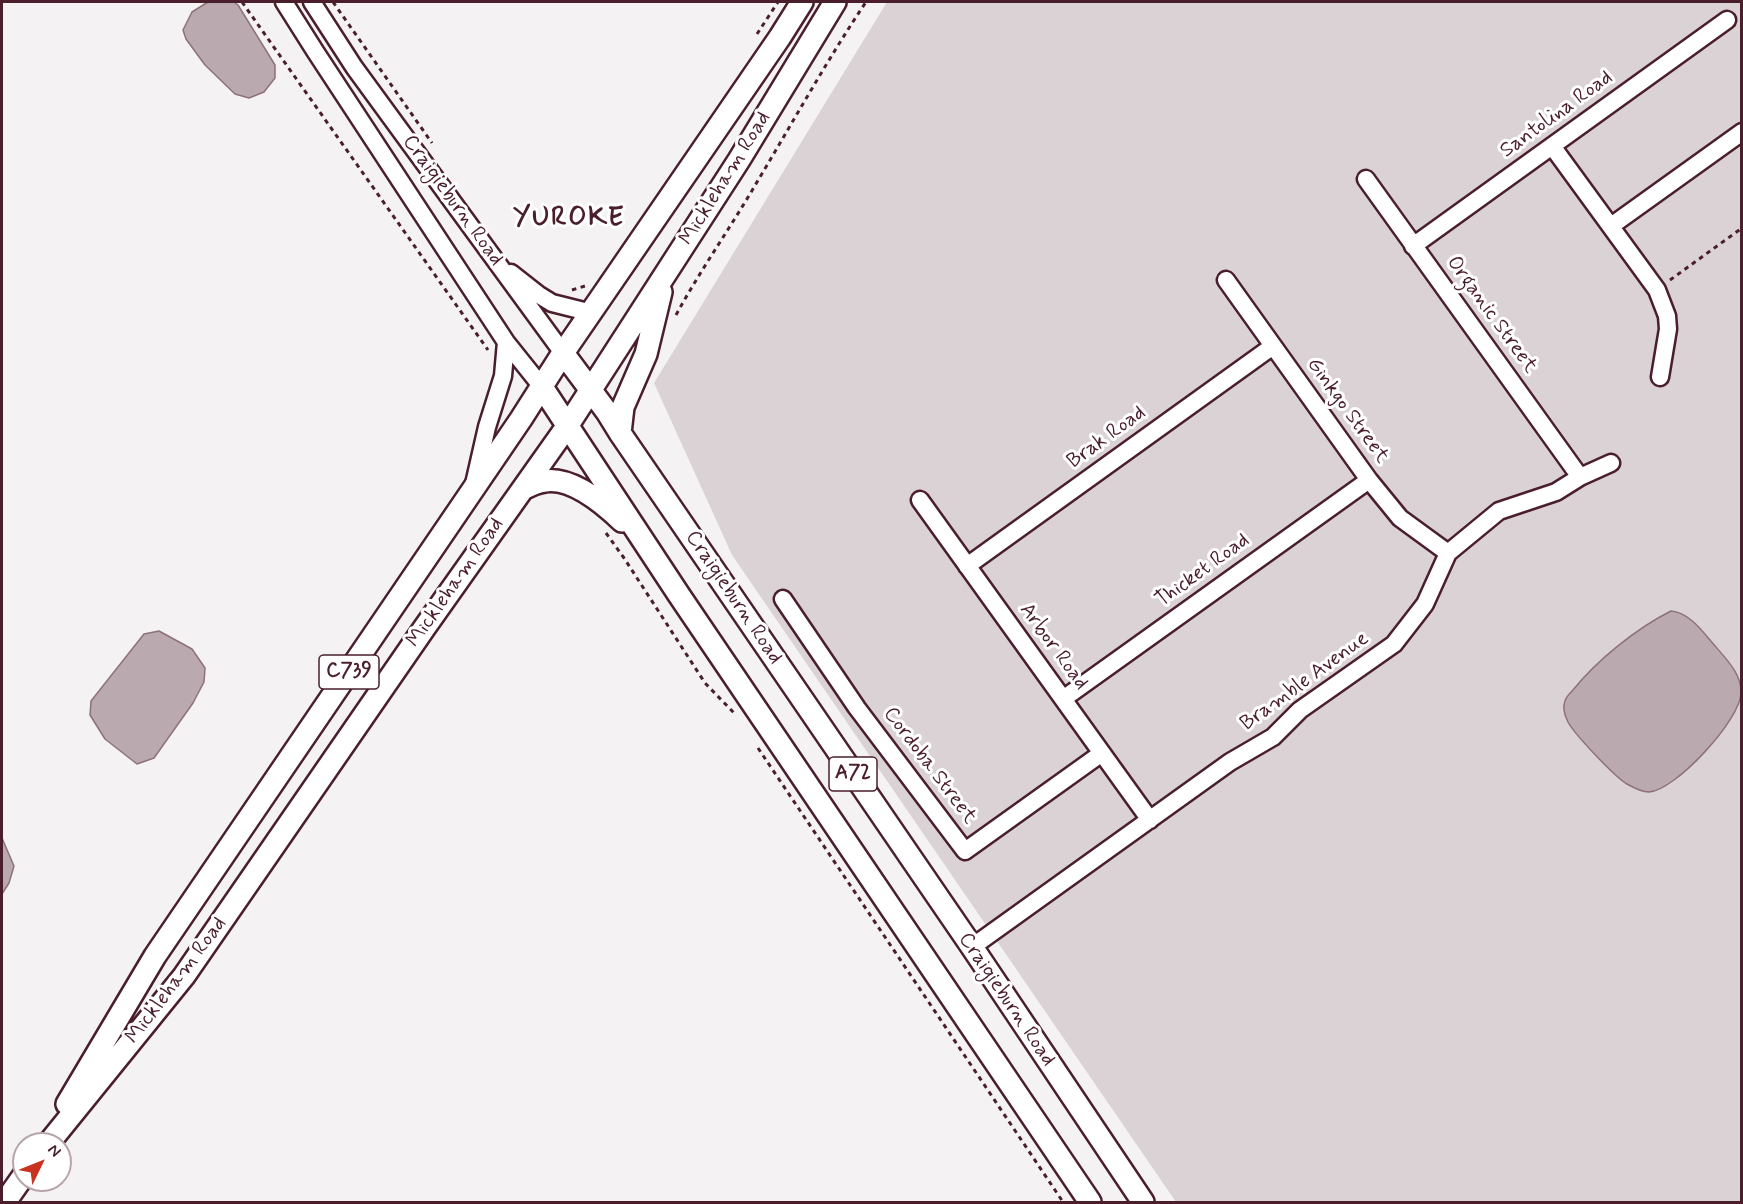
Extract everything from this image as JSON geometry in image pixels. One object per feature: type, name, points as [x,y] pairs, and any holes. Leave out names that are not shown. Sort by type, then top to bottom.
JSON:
[{"type":"main road","name":"Mickleham Road","points":[[51,1132],[155,956],[802,2]]},
{"type":"main road","name":"Mickleham Road","points":[[58,1132],[184,976],[568,424],[739,160],[835,2]]},
{"type":"main road","points":[[620,432],[624,406],[646,354],[666,274]]},
{"type":"main road","name":"Craigieburn Road","points":[[563,353],[607,412],[972,947],[1143,1203]]},
{"type":"main road","name":"Craigieburn Road","points":[[542,387],[1090,1203]]},
{"type":"main road","points":[[523,489],[547,480],[579,489],[593,496],[646,544]]},
{"type":"street","name":"Craigieburn Road","points":[[284,2],[506,342],[542,387]]},
{"type":"street","name":"Craigieburn Road","points":[[312,2],[354,67],[563,353]]},
{"type":"street","name":"Santolina Road","points":[[1413,246],[1727,20]]},
{"type":"street","points":[[1611,226],[1742,132]]},
{"type":"street","points":[[1552,146],[1657,290],[1667,316],[1668,328],[1660,377]]},
{"type":"street","name":"Organic Street","points":[[1365,179],[1580,477]]},
{"type":"street","points":[[496,261],[552,303],[592,313]]},
{"type":"street","name":"Ginkgo Street","points":[[1226,280],[1369,480],[1400,518],[1448,553]]},
{"type":"street","points":[[472,491],[487,428],[503,376],[506,342]]},
{"type":"street","name":"Brak Road","points":[[967,566],[1273,346]]},
{"type":"street","name":"Bramble Avenue","points":[[972,947],[1230,762],[1273,737],[1300,710],[1394,644],[1425,604],[1448,553],[1499,511],[1556,492],[1580,477],[1611,463]]},
{"type":"street","name":"Thicket Road","points":[[1063,699],[1369,480]]},
{"type":"street","name":"Arbor Road","points":[[920,500],[1149,820]]},
{"type":"street","name":"Cordoba Street","points":[[783,599],[858,708],[965,851],[1102,753]]},
{"type":"path","points":[[242,2],[488,348],[490,355]]},
{"type":"path","points":[[333,2],[437,151]]},
{"type":"path","points":[[674,318],[844,34],[866,2]]},
{"type":"path","points":[[1657,290],[1742,228]]},
{"type":"path","points":[[604,531],[705,683],[734,712],[740,722]]},
{"type":"path","points":[[753,741],[1063,1203]]},
{"type":"shaded area","points":[[208,2],[234,2],[238,5],[275,65],[275,78],[264,92],[249,98],[235,94],[205,65],[186,39],[183,30],[192,12]]},
{"type":"shaded area","points":[[887,2],[1741,2],[1741,1202],[1176,1202],[732,555],[654,383]]},
{"type":"shaded area","points":[[1671,611],[1682,614],[1693,621],[1702,631],[1735,671],[1741,693],[1738,705],[1730,719],[1705,752],[1674,780],[1660,789],[1646,792],[1627,784],[1578,736],[1568,722],[1564,704],[1569,694],[1606,656],[1645,626]]},
{"type":"shaded area","points":[[159,631],[192,649],[205,668],[204,682],[193,703],[154,758],[137,764],[105,739],[90,715],[91,701],[144,634]]},
{"type":"shaded area","points":[[2,838],[14,866],[9,883],[2,894]]},
{"type":"district","name":"YUROKE","points":[[569,219]]}]
